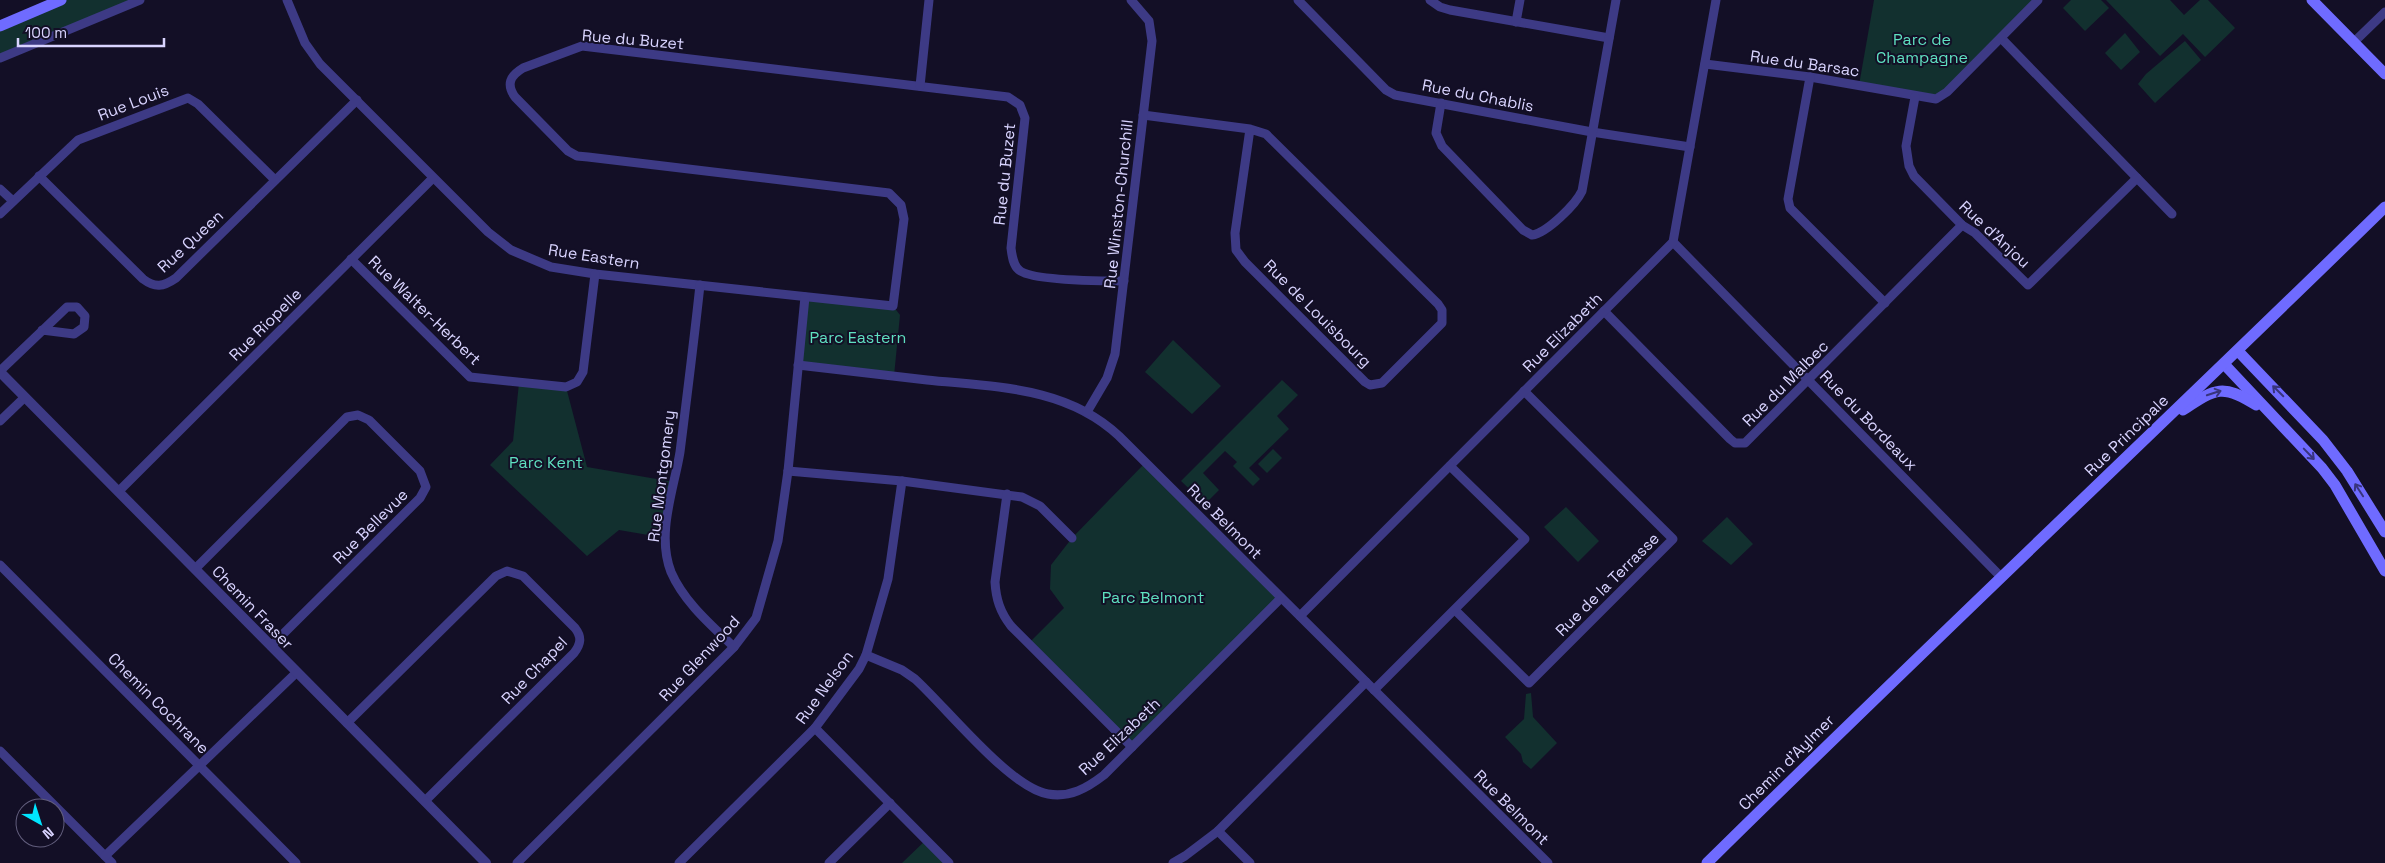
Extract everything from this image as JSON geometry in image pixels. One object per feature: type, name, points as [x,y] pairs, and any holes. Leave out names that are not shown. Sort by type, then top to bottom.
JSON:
[{"type":"main road","points":[[0,26],[61,0]]},
{"type":"main road","points":[[2312,0],[2385,74]]},
{"type":"main road","name":"Rue Principale","points":[[1888,685],[2224,364],[2385,206]]},
{"type":"main road","points":[[2238,350],[2323,440],[2347,471],[2385,532]]},
{"type":"main road","points":[[2224,364],[2322,468],[2335,485],[2385,570]]},
{"type":"main road","points":[[2157,427],[2212,392],[2225,390],[2245,397],[2275,420]]},
{"type":"main road","name":"Chemin d'Aylmer","points":[[1707,863],[1888,685]]},
{"type":"street","points":[[0,58],[140,0]]},
{"type":"street","name":"Rue Eastern","points":[[287,0],[310,50],[433,178],[488,232],[511,250],[551,266],[595,274],[893,306]]},
{"type":"street","points":[[920,86],[929,0]]},
{"type":"street","name":"Rue Winston-Churchill","points":[[1088,412],[1112,367],[1143,115],[1151,29],[1145,14],[1131,0]]},
{"type":"street","name":"Rue du Chablis","points":[[1298,0],[1386,90],[1395,95],[1592,132],[1690,147]]},
{"type":"street","points":[[1430,0],[1440,7],[1450,10],[1610,38]]},
{"type":"street","points":[[1516,22],[1520,0]]},
{"type":"street","points":[[1441,103],[1437,125],[1438,140],[1523,230],[1532,235],[1543,232],[1580,196],[1582,191],[1616,0]]},
{"type":"street","points":[[1673,242],[1716,0]]},
{"type":"street","name":"Rue du Barsac","points":[[1705,64],[1810,77],[1929,100],[1942,98],[2038,0]]},
{"type":"street","points":[[2354,42],[2385,12]]},
{"type":"street","points":[[2000,38],[2172,214]]},
{"type":"street","name":"Rue du Buzet","points":[[893,306],[904,219],[901,205],[894,196],[884,192],[577,156],[568,151],[515,97],[510,90],[509,82],[514,74],[523,68],[582,46],[1008,97],[1014,100],[1023,110],[1026,126],[1011,248],[1015,265],[1019,271],[1034,277],[1124,281]]},
{"type":"street","points":[[1810,77],[1788,199],[1790,208],[1885,303]]},
{"type":"street","name":"Rue d'Anjou","points":[[1915,97],[1907,134],[1906,155],[1909,166],[1921,185],[1962,225],[1975,233],[2028,285],[2137,178]]},
{"type":"street","name":"Rue Louis","points":[[0,214],[78,140],[188,98],[198,104],[275,180]]},
{"type":"street","name":"Rue Queen","points":[[39,176],[143,279],[156,286],[164,286],[176,278],[356,100]]},
{"type":"street","name":"Rue de Louisbourg","points":[[1143,115],[1250,129],[1266,134],[1442,310],[1442,323],[1382,383],[1370,385],[1365,382],[1245,262],[1236,250],[1235,233],[1250,129]]},
{"type":"street","name":"Rue Riopelle","points":[[119,491],[433,178]]},
{"type":"street","points":[[0,189],[13,201]]},
{"type":"street","name":"Rue du Malbec","points":[[1604,311],[1735,443],[1746,443],[1962,225]]},
{"type":"street","name":"Rue Elizabeth","points":[[1300,616],[1673,242]]},
{"type":"street","name":"Rue du Bordeaux","points":[[1673,242],[2001,577]]},
{"type":"street","name":"Rue Walter-Herbert","points":[[351,259],[470,376],[566,387],[577,382],[583,372],[595,274]]},
{"type":"street","name":"Rue Montgomery","points":[[700,286],[679,454],[668,518],[666,549],[671,570],[682,591],[697,610],[734,647]]},
{"type":"street","name":"Rue Glenwood","points":[[517,863],[734,647],[750,628],[760,608],[778,541],[788,471],[805,297]]},
{"type":"street","points":[[0,371],[42,330],[67,307],[77,307],[85,316],[84,327],[74,334],[42,330]]},
{"type":"street","name":"Rue Belmont","points":[[798,365],[1017,389],[1054,398],[1088,412],[1119,436],[1548,863]]},
{"type":"street","name":"Chemin Fraser","points":[[0,371],[296,673],[486,863]]},
{"type":"street","name":"Rue de la Terrasse","points":[[1455,610],[1529,683],[1673,539],[1524,391]]},
{"type":"street","points":[[0,422],[25,397]]},
{"type":"street","name":"Rue Bellevue","points":[[195,569],[347,417],[358,415],[369,420],[420,471],[426,487],[420,498],[271,646]]},
{"type":"street","points":[[1374,690],[1525,539],[1450,466]]},
{"type":"street","points":[[788,471],[902,481],[1007,494],[1034,502],[1072,538]]},
{"type":"street","name":"Rue Nelson","points":[[679,863],[815,728],[846,688],[866,655],[888,579],[902,481]]},
{"type":"street","points":[[1007,494],[996,582],[996,592],[1001,611],[1011,626],[1132,747]]},
{"type":"street","name":"Chemin Cochrane","points":[[0,565],[296,863]]},
{"type":"street","name":"Rue Chapel","points":[[347,724],[502,573],[512,571],[523,576],[569,621],[579,633],[580,638],[580,644],[574,654],[425,801]]},
{"type":"street","name":"Rue Elizabeth","points":[[866,655],[897,668],[915,679],[1016,779],[1040,792],[1066,795],[1086,788],[1104,775],[1281,598]]},
{"type":"street","points":[[0,751],[109,860],[199,765],[296,673]]},
{"type":"street","points":[[1173,863],[1186,856],[1218,831],[1366,682]]},
{"type":"street","points":[[815,728],[949,863]]},
{"type":"street","points":[[829,863],[890,803]]},
{"type":"street","points":[[1218,831],[1250,863]]},
{"type":"green space","points":[[61,0],[140,0],[0,58],[0,26]]},
{"type":"green space","name":"Parc de Champagne","points":[[1874,0],[2038,0],[1942,97],[1859,85]]},
{"type":"green space","points":[[2071,0],[2101,0],[2109,8],[2085,31],[2063,8]]},
{"type":"green space","points":[[2106,0],[2170,0],[2184,15],[2200,0],[2208,0],[2235,28],[2205,57],[2183,34],[2160,56]]},
{"type":"green space","points":[[2125,33],[2140,52],[2121,70],[2105,53]]},
{"type":"green space","points":[[2185,41],[2201,60],[2155,103],[2138,84],[2146,74]]},
{"type":"green space","name":"Parc Eastern","points":[[805,297],[893,306],[900,315],[894,376],[798,365]]},
{"type":"green space","points":[[1173,340],[1221,386],[1192,414],[1145,372]]},
{"type":"green space","points":[[1282,380],[1298,395],[1277,416],[1289,429],[1249,468],[1260,479],[1253,486],[1233,466],[1237,462],[1225,451],[1203,473],[1219,490],[1205,504],[1181,481]]},
{"type":"green space","name":"Parc Kent","points":[[519,383],[566,387],[587,467],[674,482],[666,538],[619,530],[587,556],[490,465],[513,441]]},
{"type":"green space","points":[[1273,449],[1282,458],[1267,473],[1258,464]]},
{"type":"green space","name":"Parc Belmont","points":[[1146,462],[1281,598],[1132,747],[1029,643],[1064,608],[1050,589],[1051,565],[1072,538]]},
{"type":"green space","points":[[1566,507],[1599,541],[1578,562],[1544,527]]},
{"type":"green space","points":[[1727,517],[1753,544],[1731,565],[1702,541]]},
{"type":"green space","points":[[1531,693],[1533,717],[1557,743],[1531,769],[1523,762],[1521,754],[1505,737],[1524,719],[1526,694]]},
{"type":"green space","points":[[927,839],[949,863],[902,863]]}]
